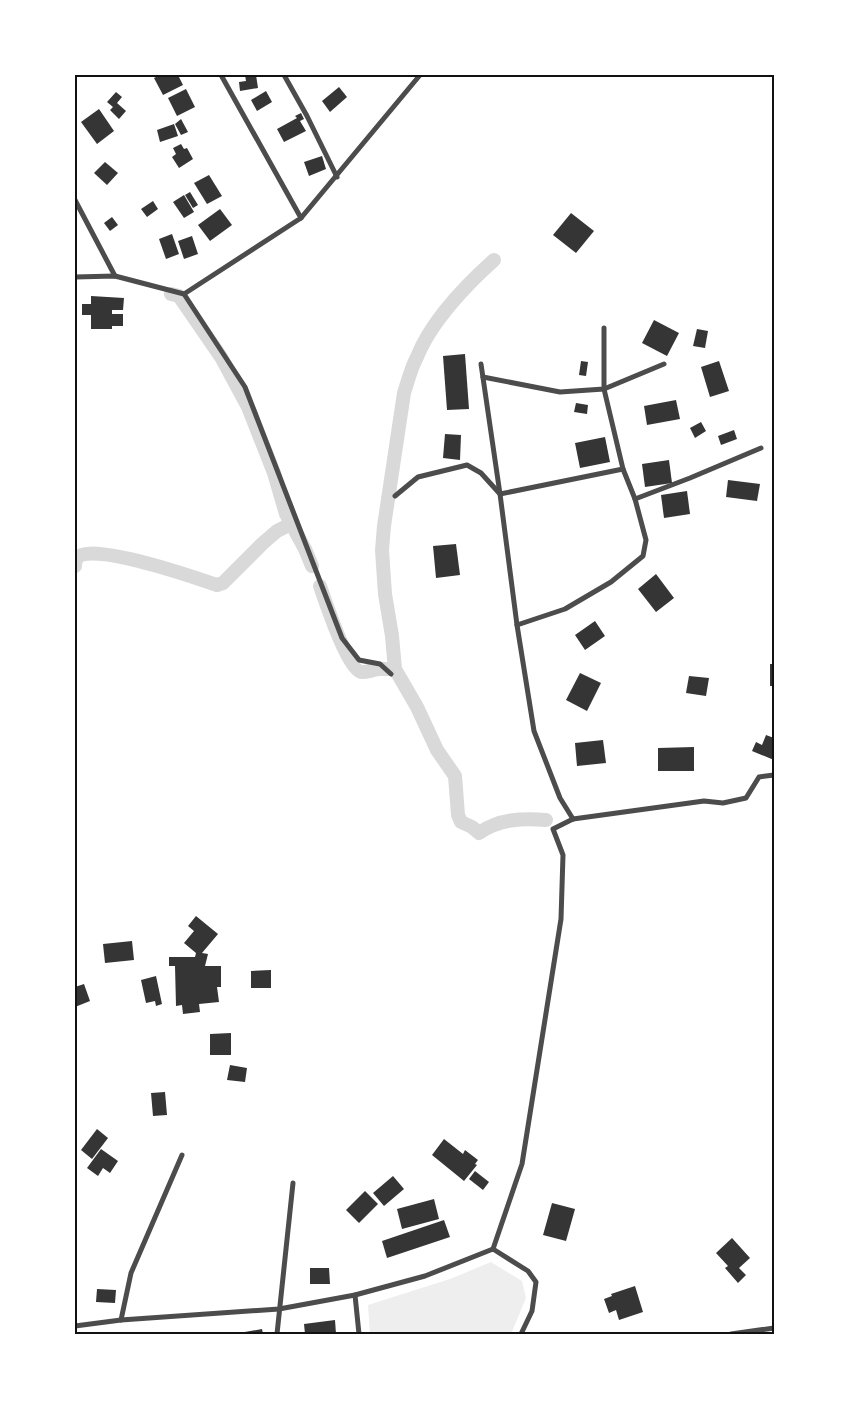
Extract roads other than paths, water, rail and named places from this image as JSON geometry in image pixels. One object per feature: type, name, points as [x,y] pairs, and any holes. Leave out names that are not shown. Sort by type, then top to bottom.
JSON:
[{"type":"street","points":[[221,75],[301,218]]},
{"type":"street","points":[[284,75],[307,116],[337,177]]},
{"type":"street","points":[[184,294],[301,218],[420,75]]},
{"type":"street","points":[[75,200],[115,276]]},
{"type":"street","points":[[75,277],[115,276],[184,294],[246,387],[342,638],[359,660],[380,664],[391,674]]},
{"type":"street","points":[[517,625],[565,609],[611,582],[643,556],[646,540],[635,499],[623,469],[604,389],[604,328]]},
{"type":"street","points":[[481,364],[517,625],[534,730],[560,798],[572,819]]},
{"type":"street","points":[[483,377],[560,392],[604,389],[664,364]]},
{"type":"street","points":[[635,499],[761,448]]},
{"type":"street","points":[[395,496],[418,477],[467,465],[481,473],[500,494]]},
{"type":"street","points":[[500,494],[623,469]]},
{"type":"street","points":[[494,1249],[522,1164],[561,919],[563,855],[553,829],[572,819],[704,801],[723,803],[746,798],[758,777],[774,775]]},
{"type":"street","points":[[121,1320],[131,1273],[182,1155]]},
{"type":"street","points":[[277,1334],[293,1183]]},
{"type":"street","points":[[75,1326],[121,1320],[279,1309],[356,1295],[425,1276],[494,1249]]},
{"type":"street","points":[[494,1249],[528,1271],[536,1282],[532,1310],[521,1334]]},
{"type":"street","points":[[356,1295],[359,1334]]},
{"type":"street","points":[[731,1334],[774,1328]]},
{"type":"waterway","points":[[494,260],[461,292],[431,331],[415,361],[404,393],[384,526],[382,550],[385,594],[395,669],[417,707],[437,750],[455,776],[458,815],[461,822],[479,833],[487,828],[511,820],[546,820]]},
{"type":"waterway","points":[[171,294],[179,296],[221,357],[248,407],[274,473],[286,514],[312,566]]},
{"type":"waterway","points":[[75,566],[77,558],[86,554],[102,554],[144,562],[217,585],[223,583],[277,531],[291,524]]},
{"type":"waterway","points":[[320,586],[337,633],[355,668],[361,672],[395,669]]}]
